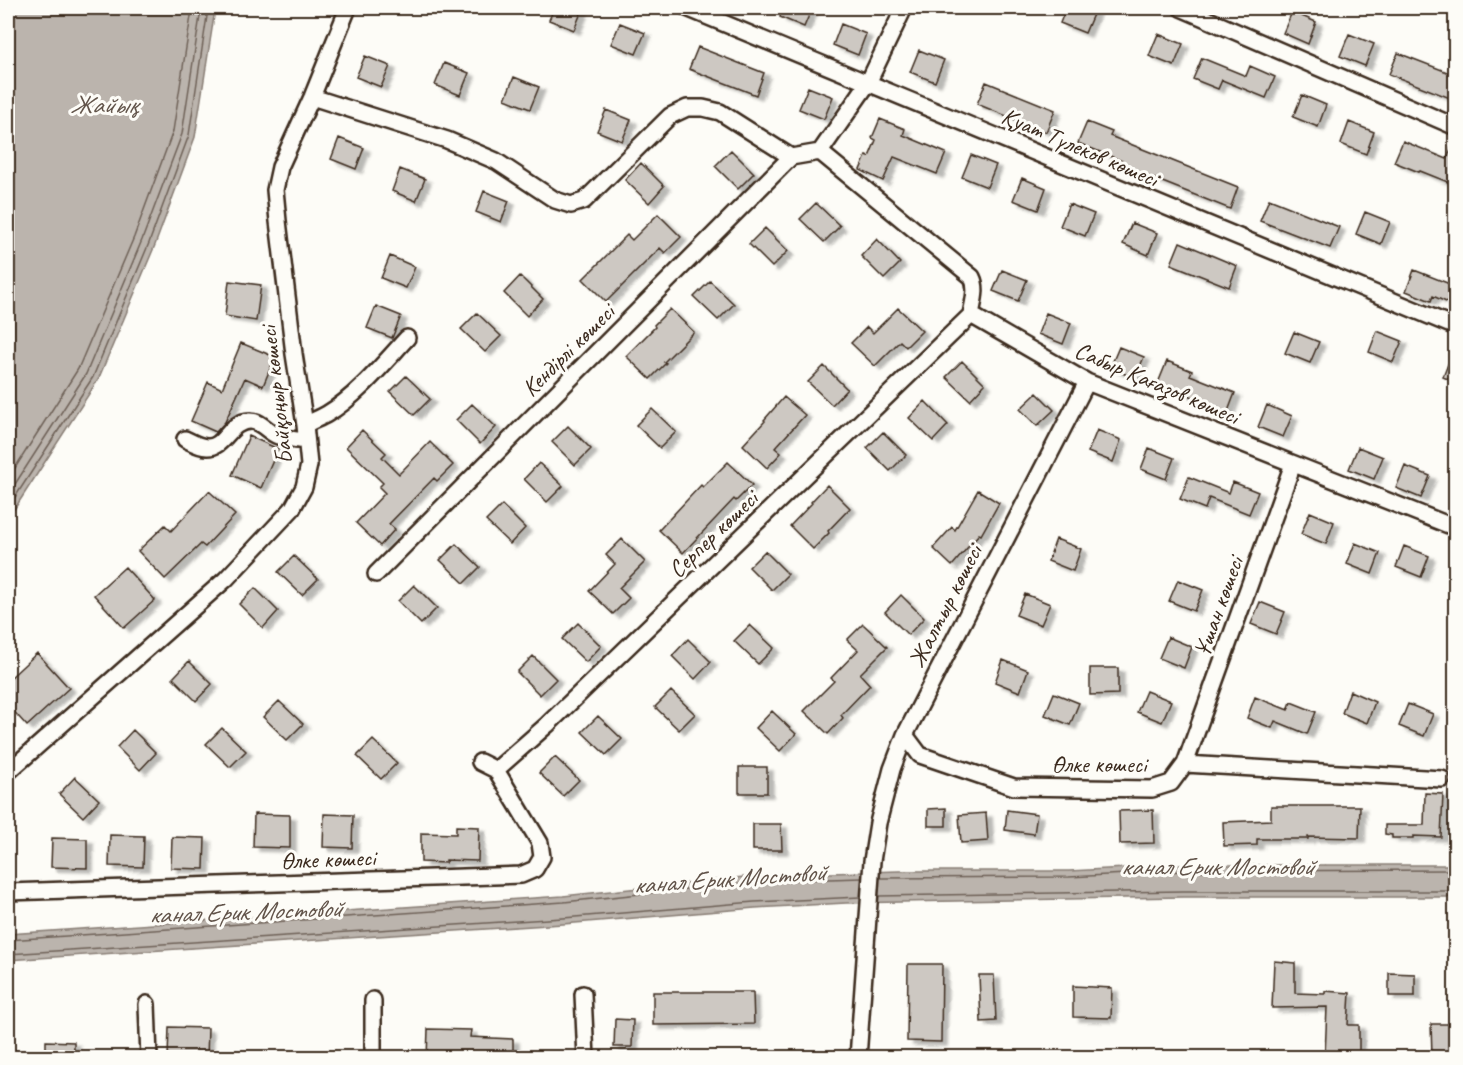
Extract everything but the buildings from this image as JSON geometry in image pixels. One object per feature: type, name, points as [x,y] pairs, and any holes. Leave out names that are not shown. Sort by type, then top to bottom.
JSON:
[{"type":"street","name":"Байқоңыр көшесi","points":[[8,772],[226,579],[292,509],[304,488],[309,465],[276,190],[280,167],[312,97],[348,8]]},
{"type":"street","name":"Қуат Түлеков көшесі","points":[[687,8],[1455,327]]},
{"type":"street","points":[[312,97],[447,140],[496,161],[555,200],[571,205],[584,201],[670,116],[687,108],[703,108],[720,112],[791,157],[820,152],[867,83],[904,8]]},
{"type":"street","points":[[1181,8],[1455,127]]},
{"type":"street","points":[[820,152],[972,277],[975,291],[971,315]]},
{"type":"street","name":"Кендірлі көшесі","points":[[376,574],[791,157]]},
{"type":"street","name":"Сабыр Қағазов көшесі","points":[[971,315],[1086,382],[1455,528]]},
{"type":"street","name":"Серпер көшесі","points":[[496,770],[548,725],[971,315]]},
{"type":"street","points":[[305,425],[327,414],[348,398],[406,338]]},
{"type":"street","name":"Жалтыр көшесі","points":[[858,1058],[872,861],[878,823],[891,769],[904,735],[1086,382]]},
{"type":"street","points":[[185,439],[206,447],[217,445],[234,426],[253,421],[278,436],[306,441]]},
{"type":"street","name":"Ұшан көшесі","points":[[1185,764],[1293,464]]},
{"type":"street","name":"Өлке көшесі","points":[[904,735],[920,755],[1014,787],[1152,789],[1172,783],[1185,764]]},
{"type":"street","points":[[480,762],[496,770]]},
{"type":"street","points":[[1185,764],[1442,779]]},
{"type":"street","name":"Өлке көшесі","points":[[8,892],[521,875],[535,869],[542,857],[540,843],[496,770]]},
{"type":"street","points":[[583,994],[586,1058]]},
{"type":"street","points":[[373,1000],[373,1058]]},
{"type":"street","points":[[147,1004],[149,1058]]},
{"type":"water","name":"Жайық","points":[[8,8],[212,8],[214,16],[195,137],[155,245],[98,380],[8,518]]},
{"type":"water","name":"канал Ерик Мостовой","points":[[1183,865],[1455,865],[1455,897],[1183,897],[846,903],[8,960],[8,934],[563,896],[763,875],[899,871],[1069,871]]}]
